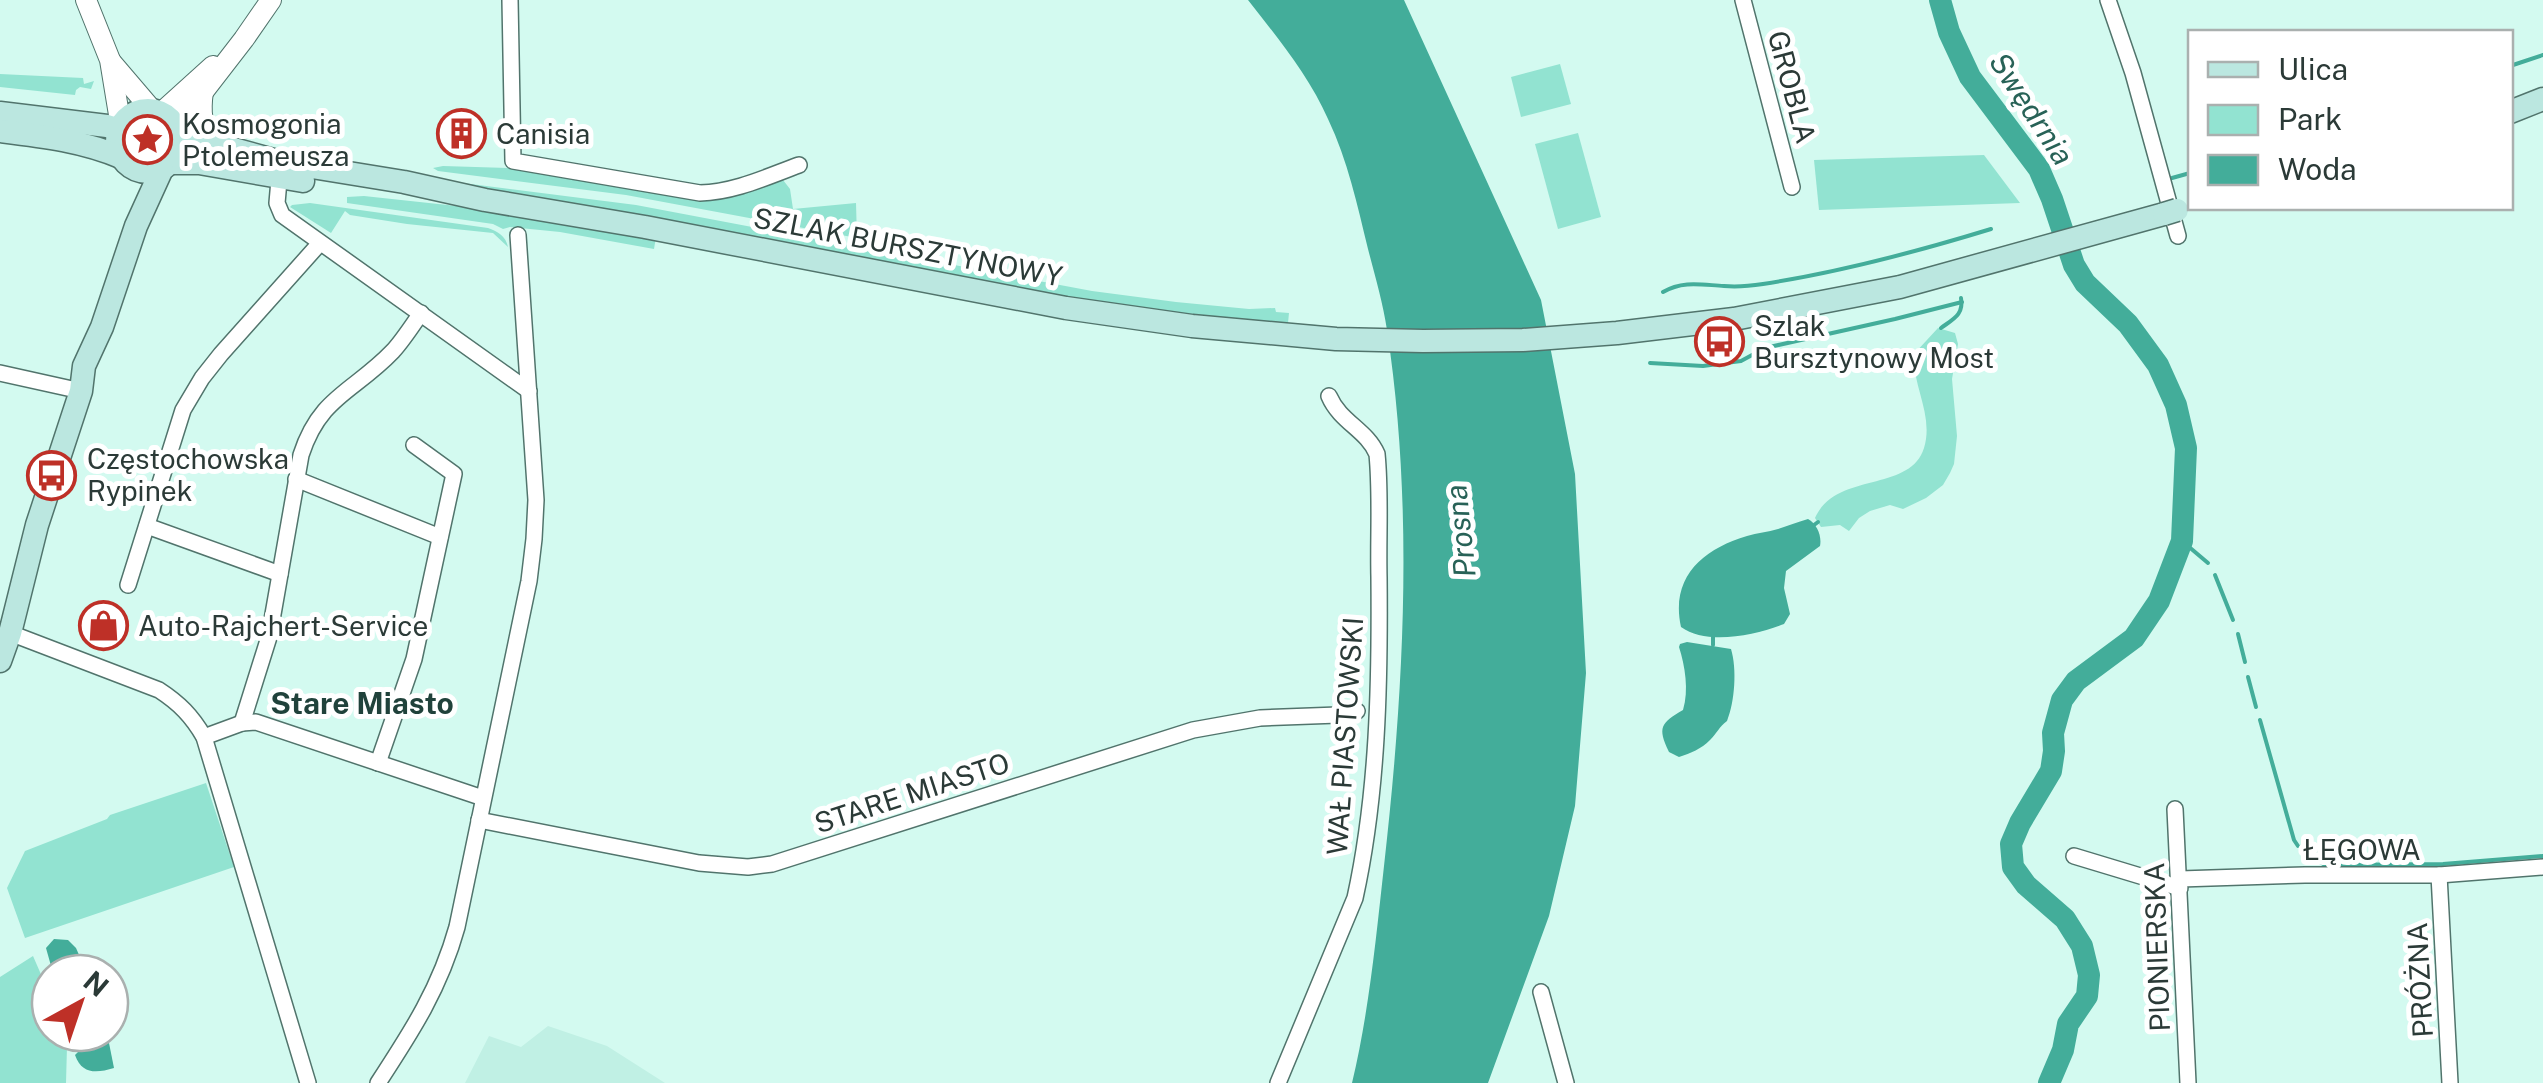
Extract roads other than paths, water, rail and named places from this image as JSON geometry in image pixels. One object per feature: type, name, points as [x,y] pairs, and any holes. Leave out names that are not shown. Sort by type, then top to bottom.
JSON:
[{"type":"main road","points":[[2513,114],[2543,100]]},
{"type":"main road","points":[[2513,115],[2543,110]]},
{"type":"main road","points":[[0,660],[37,525],[81,391],[84,366],[102,327],[136,226],[178,149],[167,121],[137,112],[120,128],[118,142],[128,163],[136,226]]},
{"type":"main road","points":[[0,113],[120,128]]},
{"type":"main road","name":"SZLAK BURSZTYNOWY","points":[[167,121],[280,170]]},
{"type":"main road","points":[[0,131],[98,149],[148,172],[166,166]]},
{"type":"main road","name":"SZLAK BURSZTYNOWY","points":[[166,166],[212,165],[404,182],[1116,316],[1367,340],[1570,337],[1675,328],[1802,308],[1900,287],[2177,210]]},
{"type":"street","points":[[86,0],[110,60],[120,128]]},
{"type":"street","points":[[167,121],[204,92],[272,0]]},
{"type":"street","points":[[510,0],[514,162],[700,193],[742,187],[798,165]]},
{"type":"street","name":"GROBLA","points":[[1743,0],[1792,188]]},
{"type":"street","points":[[2108,0],[2133,73],[2178,236]]},
{"type":"street","points":[[167,121],[186,88],[235,50]]},
{"type":"street","points":[[110,60],[167,121]]},
{"type":"street","points":[[204,92],[203,124],[215,143]]},
{"type":"street","points":[[92,125],[107,114],[116,95]]},
{"type":"street","points":[[280,170],[277,203],[282,216],[529,390]]},
{"type":"street","points":[[378,1083],[420,1016],[446,964],[529,581],[536,500],[518,235]]},
{"type":"street","points":[[128,585],[191,394],[221,354],[320,243]]},
{"type":"street","points":[[242,723],[269,637],[306,440],[322,413],[394,350],[421,313]]},
{"type":"street","points":[[0,373],[81,391]]},
{"type":"street","name":"WAŁ PIASTOWSKI","points":[[1278,1083],[1355,898],[1362,869],[1375,742],[1379,615],[1377,454],[1367,438],[1340,416],[1329,396]]},
{"type":"street","points":[[378,763],[414,659],[454,474],[414,445]]},
{"type":"street","points":[[296,479],[440,537]]},
{"type":"street","points":[[147,526],[280,574]]},
{"type":"street","points":[[10,632],[159,690],[193,717],[204,737],[308,1083]]},
{"type":"street","name":"STARE MIASTO","points":[[479,820],[699,864],[748,867],[772,864],[1193,730],[1260,718],[1357,711]]},
{"type":"street","points":[[204,737],[256,722],[484,798]]},
{"type":"street","name":"PIONIERSKA","points":[[2175,810],[2188,1083]]},
{"type":"street","name":"ŁĘGOWA","points":[[2074,856],[2180,884],[2305,875],[2439,875],[2543,867]]},
{"type":"street","name":"PRÓŻNA","points":[[2439,875],[2450,1083]]},
{"type":"street","points":[[1540,992],[1566,1083]]},
{"type":"water","name":"Prosna","points":[[1248,0],[1404,0],[1541,300],[1575,474],[1586,673],[1575,806],[1549,916],[1488,1083],[1352,1083],[1371,975],[1397,732],[1403,531],[1395,397],[1383,310],[1341,151],[1312,87]]},
{"type":"water","points":[[1808,519],[1818,531],[1820,546],[1786,571],[1784,588],[1790,614],[1784,624],[1746,635],[1718,637],[1681,627],[1680,594],[1685,580],[1704,557],[1731,542]]},
{"type":"water","points":[[1687,642],[1731,649],[1734,685],[1727,721],[1703,746],[1679,757],[1669,752],[1662,731],[1666,722],[1683,710],[1686,678],[1679,647]]},
{"type":"water","points":[[54,939],[68,940],[78,953],[47,953],[46,948]]},
{"type":"water","points":[[111,1053],[114,1068],[91,1071],[75,1055]]},
{"type":"waterway","name":"Swędrnia","points":[[1940,0],[1949,32],[1970,77],[2039,169],[2074,265],[2085,283],[2128,324],[2158,365],[2176,405],[2186,448],[2182,541],[2159,601],[2134,638],[2076,681],[2062,700],[2053,733],[2051,771],[2011,844],[2013,867],[2026,885],[2065,919],[2082,946],[2089,975],[2087,996],[2068,1024],[2063,1050],[2049,1083]]},
{"type":"waterway","points":[[2513,65],[2543,55]]},
{"type":"waterway","points":[[2172,178],[2188,174]]},
{"type":"waterway","points":[[1663,292],[1686,285],[1743,286],[1792,279],[1878,261],[1991,229]]},
{"type":"waterway","points":[[1941,328],[1959,313],[1961,298]]},
{"type":"waterway","points":[[1650,363],[1703,366],[1741,361],[1765,348],[1962,302]]},
{"type":"waterway","points":[[1814,525],[1818,522]]},
{"type":"waterway","points":[[2182,541],[2208,563]]},
{"type":"waterway","points":[[2215,575],[2233,620]]},
{"type":"waterway","points":[[2238,634],[2245,662]]},
{"type":"waterway","points":[[1713,636],[1713,645]]},
{"type":"waterway","points":[[2248,677],[2256,707]]},
{"type":"waterway","points":[[2260,720],[2298,846]]},
{"type":"waterway","points":[[2313,846],[2325,865],[2443,864],[2543,856]]},
{"type":"place","name":"Canisia","points":[[461,134]]},
{"type":"place","name":"Kosmogonia Ptolemeusza","points":[[147,140]]},
{"type":"place","name":"Szlak Bursztynowy Most","points":[[1719,342]]},
{"type":"place","name":"Częstochowska Rypinek","points":[[52,475]]},
{"type":"place","name":"Auto-Rajchert-Service","points":[[103,626]]},
{"type":"district","name":"Stare Miasto","points":[[362,704]]}]
